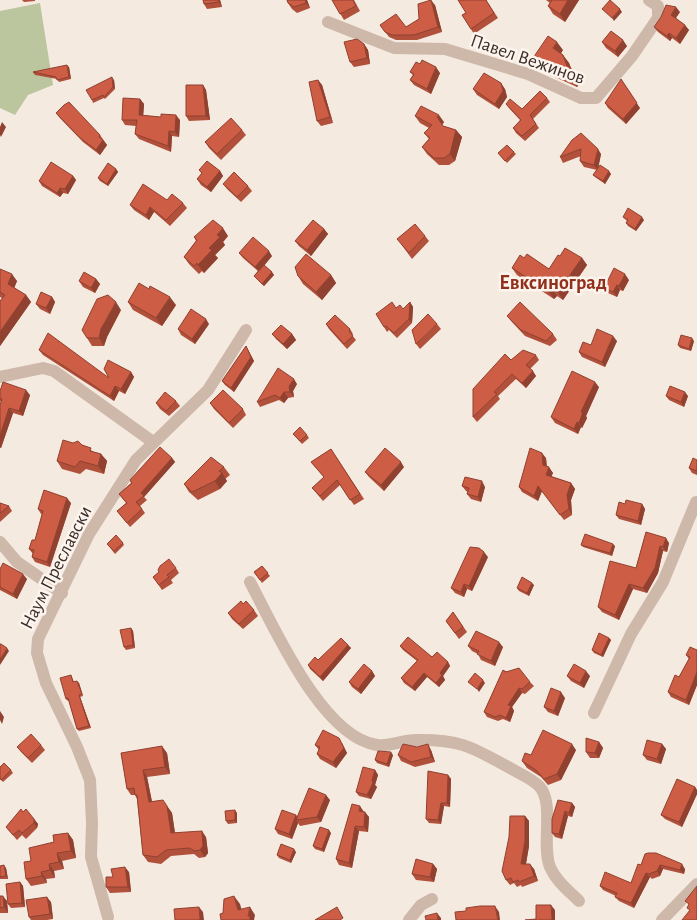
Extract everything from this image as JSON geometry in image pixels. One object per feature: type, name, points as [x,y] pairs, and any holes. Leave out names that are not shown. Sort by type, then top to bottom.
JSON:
[{"type":"street","name":"Павел Вежинов","points":[[328,22],[394,48],[445,49],[528,74],[581,98],[596,98],[632,56],[658,18],[658,6],[649,0]]},
{"type":"street","name":"Наум Преславски","points":[[108,917],[91,857],[90,780],[77,747],[46,683],[37,653],[38,639],[43,624],[62,593],[89,534],[136,460],[208,390],[246,330]]},
{"type":"street","points":[[0,377],[43,368],[54,371],[153,442]]},
{"type":"street","points":[[594,713],[631,634],[663,582],[696,502]]},
{"type":"street","points":[[0,542],[17,562],[62,593]]},
{"type":"street","points":[[250,582],[308,687],[339,724],[359,738],[378,745],[408,740],[442,739],[471,746],[540,787],[546,802],[547,853],[550,866],[557,879],[579,901]]},
{"type":"street","points":[[662,920],[697,884]]},
{"type":"street","points":[[409,920],[420,905],[432,899]]},
{"type":"green space","points":[[40,3],[53,85],[28,95],[15,115],[0,108],[0,11]]},
{"type":"building","points":[[203,0],[218,0],[219,2],[204,4]]},
{"type":"building","points":[[287,0],[305,0],[306,3],[294,7]]},
{"type":"building","points":[[332,0],[353,0],[356,6],[340,14]]},
{"type":"building","points":[[431,0],[438,27],[414,35],[392,35],[385,32],[380,25],[396,14],[406,27],[419,19],[418,4]]},
{"type":"building","points":[[458,0],[486,0],[494,13],[471,29],[462,15],[466,13]]},
{"type":"building","points":[[552,0],[568,0],[560,14],[548,6]]},
{"type":"building","points":[[610,0],[620,9],[612,18],[602,9]]},
{"type":"building","points":[[666,5],[676,7],[671,15],[685,25],[676,38],[669,33],[667,36],[654,27]]},
{"type":"building","points":[[611,31],[623,40],[615,51],[602,42]]},
{"type":"building","points":[[548,36],[557,42],[553,48],[563,55],[567,66],[576,72],[571,79],[541,65],[541,63],[533,58]]},
{"type":"building","points":[[357,39],[364,44],[367,58],[350,62],[344,42]]},
{"type":"building","points":[[422,60],[436,67],[427,89],[410,80],[414,74],[410,72],[416,62],[420,64]]},
{"type":"building","points":[[67,65],[69,77],[57,80],[56,77],[33,72]]},
{"type":"building","points":[[484,73],[501,83],[503,91],[495,104],[473,89]]},
{"type":"building","points":[[112,77],[113,87],[104,97],[103,95],[92,100],[86,90]]},
{"type":"building","points":[[621,79],[637,103],[623,119],[605,103]]},
{"type":"building","points":[[318,80],[330,117],[317,121],[309,82]]},
{"type":"building","points":[[186,85],[203,85],[206,116],[186,116]]},
{"type":"building","points":[[540,91],[547,98],[530,115],[536,124],[522,136],[513,128],[521,120],[506,104],[510,99],[522,109]]},
{"type":"building","points":[[123,98],[140,99],[139,115],[161,117],[161,114],[176,115],[175,132],[169,131],[168,146],[135,134],[137,120],[122,120]]},
{"type":"building","points":[[69,102],[103,140],[96,150],[79,137],[56,113]]},
{"type":"building","points":[[421,106],[439,115],[437,117],[443,126],[456,130],[450,154],[444,158],[434,158],[422,147],[430,138],[424,133],[432,125],[415,116]]},
{"type":"building","points":[[231,118],[242,130],[217,154],[205,142]]},
{"type":"building","points":[[581,133],[598,149],[594,165],[580,161],[581,149],[560,157],[572,140]]},
{"type":"building","points":[[507,145],[514,152],[505,161],[498,153]]},
{"type":"building","points":[[207,161],[220,171],[207,187],[197,179],[202,173],[199,170]]},
{"type":"building","points":[[51,162],[73,176],[65,189],[60,188],[57,193],[39,181]]},
{"type":"building","points":[[108,163],[116,169],[107,184],[98,178]]},
{"type":"building","points":[[600,165],[609,171],[603,181],[593,175]]},
{"type":"building","points":[[234,172],[248,186],[237,197],[223,184]]},
{"type":"building","points":[[143,184],[167,200],[172,194],[183,203],[166,220],[150,207],[146,215],[130,205]]},
{"type":"building","points":[[628,208],[642,217],[635,229],[626,223],[628,220],[623,217]]},
{"type":"building","points":[[213,220],[223,228],[217,235],[220,237],[209,248],[212,250],[198,265],[197,263],[194,266],[184,257],[197,240],[194,237]]},
{"type":"building","points":[[313,220],[324,229],[307,250],[295,241]]},
{"type":"building","points":[[415,224],[425,236],[409,253],[397,239]]},
{"type":"building","points":[[253,237],[269,251],[255,267],[239,253]]},
{"type":"building","points":[[565,248],[582,258],[558,292],[552,289],[549,292],[512,268],[520,255],[524,258],[527,254],[549,269]]},
{"type":"building","points":[[306,254],[331,275],[316,292],[298,276],[295,267]]},
{"type":"building","points":[[264,265],[272,272],[262,284],[254,276]]},
{"type":"building","points":[[614,268],[625,274],[619,286],[617,285],[613,292],[604,288]]},
{"type":"building","points":[[0,269],[12,274],[8,284],[26,295],[0,332],[0,301],[5,295],[0,292]]},
{"type":"building","points":[[84,272],[96,279],[91,288],[79,281]]},
{"type":"building","points":[[139,283],[149,289],[150,286],[170,297],[156,318],[128,302]]},
{"type":"building","points":[[41,292],[52,297],[46,308],[36,304]]},
{"type":"building","points":[[108,295],[116,302],[101,329],[99,338],[87,338],[82,330],[97,299]]},
{"type":"building","points":[[392,302],[396,308],[400,305],[403,309],[410,302],[409,319],[394,333],[386,326],[384,327],[376,314]]},
{"type":"building","points":[[520,302],[553,334],[546,341],[521,330],[507,316]]},
{"type":"building","points":[[191,309],[206,319],[192,339],[178,329]]},
{"type":"building","points":[[428,314],[437,324],[416,344],[412,330]]},
{"type":"building","points":[[335,315],[350,329],[349,331],[353,336],[344,344],[326,324]]},
{"type":"building","points":[[281,325],[292,334],[283,344],[272,334]]},
{"type":"building","points":[[597,329],[613,336],[602,362],[579,352],[583,342],[591,345]]},
{"type":"building","points":[[48,333],[109,378],[104,369],[108,360],[131,372],[121,389],[115,386],[110,396],[39,350]]},
{"type":"building","points":[[681,335],[692,338],[689,349],[678,345]]},
{"type":"building","points":[[246,346],[251,357],[231,388],[222,381]]},
{"type":"building","points":[[523,350],[536,355],[526,365],[533,371],[522,383],[512,374],[494,392],[497,394],[473,417],[473,389],[505,354],[511,360]]},
{"type":"building","points":[[278,368],[294,379],[289,386],[290,392],[284,392],[280,398],[275,395],[257,402]]},
{"type":"building","points":[[572,371],[595,382],[581,412],[583,412],[579,423],[577,422],[574,429],[551,417]]},
{"type":"building","points":[[3,382],[26,390],[19,411],[9,408],[0,436],[0,405],[2,399],[0,399],[0,391]]},
{"type":"building","points":[[670,386],[685,392],[681,402],[666,396]]},
{"type":"building","points":[[223,390],[243,409],[229,423],[210,403]]},
{"type":"building","points":[[165,392],[176,401],[166,411],[156,403]]},
{"type":"building","points":[[300,427],[307,435],[300,441],[293,434]]},
{"type":"building","points":[[63,440],[73,443],[78,441],[82,445],[91,448],[90,451],[101,454],[98,466],[80,461],[75,467],[57,461]]},
{"type":"building","points":[[160,447],[172,458],[141,493],[144,496],[136,502],[142,509],[127,523],[117,511],[127,503],[119,494],[132,483],[130,480]]},
{"type":"building","points":[[385,448],[401,462],[381,485],[365,472]]},
{"type":"building","points":[[530,448],[542,453],[543,465],[549,467],[546,475],[571,483],[567,495],[569,509],[560,515],[538,486],[534,496],[519,487]]},
{"type":"building","points":[[331,449],[360,494],[350,500],[337,480],[320,496],[312,488],[324,477],[311,462]]},
{"type":"building","points":[[211,457],[224,467],[219,471],[222,473],[215,481],[192,492],[184,484]]},
{"type":"building","points":[[693,458],[697,460],[697,471],[689,468]]},
{"type":"building","points":[[465,477],[482,481],[478,497],[467,494],[469,488],[462,486]]},
{"type":"building","points":[[44,490],[67,498],[47,562],[32,557],[34,550],[29,549],[32,540],[35,540],[43,511],[38,509]]},
{"type":"building","points":[[626,500],[642,504],[638,521],[616,515],[619,502],[625,504]]},
{"type":"building","points":[[0,503],[9,506],[0,513]]},
{"type":"building","points":[[646,532],[666,538],[663,547],[660,546],[655,568],[643,588],[629,584],[615,615],[598,607],[610,561],[636,568]]},
{"type":"building","points":[[585,534],[613,544],[610,553],[581,545]]},
{"type":"building","points":[[116,535],[123,543],[114,551],[107,544]]},
{"type":"building","points":[[470,547],[479,548],[484,552],[469,586],[464,584],[461,592],[451,588]]},
{"type":"building","points":[[169,559],[176,568],[159,585],[153,577],[159,572],[160,566]]},
{"type":"building","points":[[3,563],[23,574],[13,594],[0,587],[0,569]]},
{"type":"building","points":[[262,566],[268,573],[260,580],[254,572]]},
{"type":"building","points":[[522,577],[532,583],[527,593],[517,588]]},
{"type":"building","points":[[241,601],[243,604],[246,601],[254,610],[239,624],[228,613]]},
{"type":"building","points":[[453,612],[463,627],[455,633],[446,621]]},
{"type":"building","points":[[131,628],[133,645],[124,647],[120,630]]},
{"type":"building","points":[[476,631],[499,642],[491,661],[477,654],[479,651],[468,646]]},
{"type":"building","points":[[599,633],[609,638],[601,655],[592,650]]},
{"type":"building","points":[[408,637],[432,657],[437,652],[448,662],[436,683],[424,673],[412,687],[401,678],[418,660],[400,646]]},
{"type":"building","points":[[341,638],[348,645],[320,677],[308,665],[315,657],[318,660]]},
{"type":"building","points":[[0,644],[7,648],[0,660]]},
{"type":"building","points":[[690,647],[697,650],[697,672],[686,700],[668,692],[675,675],[679,677],[690,657],[686,655]]},
{"type":"building","points":[[364,664],[372,671],[358,689],[349,682]]},
{"type":"building","points":[[574,664],[586,671],[580,683],[567,676]]},
{"type":"building","points":[[519,668],[530,682],[522,689],[519,688],[508,705],[511,706],[506,718],[500,715],[495,717],[484,712],[503,670],[506,672]]},
{"type":"building","points":[[475,673],[483,680],[477,689],[468,682]]},
{"type":"building","points":[[71,675],[73,682],[77,681],[82,694],[79,695],[89,726],[77,729],[60,678]]},
{"type":"building","points":[[551,688],[561,692],[554,711],[544,707]]},
{"type":"building","points":[[323,730],[339,738],[344,748],[333,762],[317,754],[320,747],[315,745]]},
{"type":"building","points":[[543,730],[572,744],[557,774],[544,779],[536,770],[522,761],[525,753],[531,755]]},
{"type":"building","points":[[31,734],[41,745],[28,758],[17,747]]},
{"type":"building","points":[[586,738],[599,742],[595,753],[586,752]]},
{"type":"building","points":[[647,740],[662,744],[657,759],[643,755]]},
{"type":"building","points":[[403,744],[417,747],[428,744],[431,757],[411,762],[398,755]]},
{"type":"building","points":[[162,746],[165,767],[143,770],[149,802],[163,800],[167,806],[171,833],[202,831],[203,846],[200,850],[195,851],[189,848],[166,850],[157,857],[143,855],[137,795],[135,795],[134,788],[127,789],[121,753]]},
{"type":"building","points":[[378,751],[391,752],[387,764],[375,760]]},
{"type":"building","points":[[4,763],[11,770],[1,780],[0,767]]},
{"type":"building","points":[[363,767],[375,770],[373,783],[367,795],[356,792]]},
{"type":"building","points":[[428,771],[448,775],[447,803],[441,803],[438,820],[426,819]]},
{"type":"building","points":[[677,779],[695,787],[679,822],[661,815]]},
{"type":"building","points":[[309,788],[326,795],[317,817],[296,820]]},
{"type":"building","points":[[558,800],[572,803],[569,813],[565,811],[559,834],[552,833],[552,819]]},
{"type":"building","points":[[352,804],[360,806],[359,811],[365,812],[364,827],[355,826],[349,863],[336,859]]},
{"type":"building","points":[[21,809],[23,812],[26,809],[34,819],[34,823],[22,833],[19,830],[13,835],[6,827]]},
{"type":"building","points":[[235,810],[235,820],[226,821],[225,811]]},
{"type":"building","points":[[282,810],[296,815],[289,834],[275,829]]},
{"type":"building","points":[[510,816],[525,816],[525,841],[521,864],[530,864],[534,876],[519,882],[518,880],[513,882],[511,878],[506,880],[502,871],[509,837]]},
{"type":"building","points":[[320,827],[329,830],[322,849],[313,846]]},
{"type":"building","points":[[68,833],[71,851],[57,853],[59,862],[49,864],[50,870],[41,872],[42,876],[26,879],[24,862],[31,861],[29,848],[54,842],[53,835]]},
{"type":"building","points":[[281,844],[294,849],[290,860],[277,855]]},
{"type":"building","points":[[656,853],[682,864],[680,870],[660,865],[657,871],[649,874],[646,873],[631,903],[615,897],[617,893],[600,886],[605,872],[631,883],[638,864],[641,865],[645,854]]},
{"type":"building","points":[[416,859],[433,864],[430,877],[412,874]]},
{"type":"building","points":[[4,865],[6,876],[0,877],[0,866]]},
{"type":"building","points":[[125,867],[128,887],[106,887],[106,877],[113,877],[111,869]]},
{"type":"building","points":[[20,882],[22,903],[8,904],[6,884]]},
{"type":"building","points":[[697,886],[697,920],[682,920],[690,910],[687,908],[689,904],[685,901]]},
{"type":"building","points":[[0,896],[3,896],[4,907],[0,908]]},
{"type":"building","points":[[234,896],[238,910],[250,907],[248,916],[250,916],[250,920],[221,920],[220,914],[223,913],[224,899]]},
{"type":"building","points":[[47,897],[50,914],[29,917],[26,900]]},
{"type":"building","points":[[536,905],[551,905],[552,920],[525,920],[536,919]]},
{"type":"building","points":[[495,906],[498,920],[456,920],[455,912],[466,911],[466,908]]},
{"type":"building","points":[[199,907],[200,920],[175,920],[174,909]]},
{"type":"building","points":[[337,907],[343,918],[340,920],[315,920]]},
{"type":"building","points":[[437,913],[438,920],[426,920],[425,916]]},
{"type":"district","name":"Евксиноград","points":[[553,282]]}]
